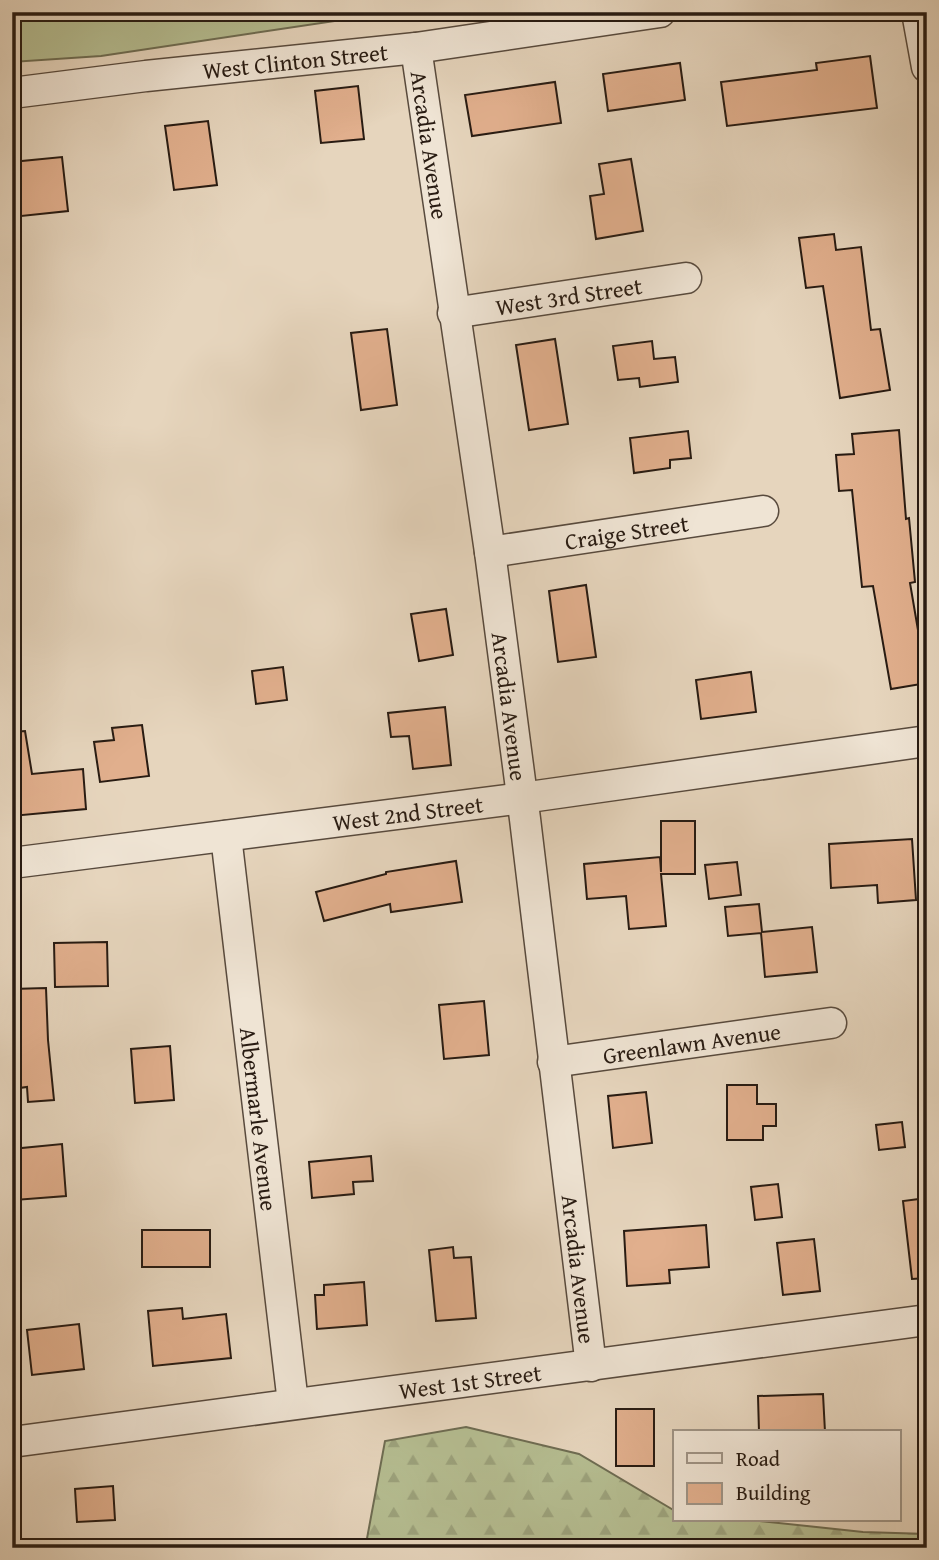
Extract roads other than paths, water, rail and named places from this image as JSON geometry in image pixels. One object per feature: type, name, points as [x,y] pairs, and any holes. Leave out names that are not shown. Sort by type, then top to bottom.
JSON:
[{"type":"street","name":"West Clinton Street","points":[[12,93],[416,48],[660,12]]},
{"type":"street","points":[[918,12],[927,67]]},
{"type":"street","name":"Arcadia Avenue","points":[[416,48],[490,552],[591,1366]]},
{"type":"street","name":"West 3rd Street","points":[[453,313],[686,278]]},
{"type":"street","name":"Craige Street","points":[[490,552],[763,511]]},
{"type":"street","name":"West 2nd Street","points":[[12,863],[522,798],[927,741]]},
{"type":"street","name":"Albermarle Avenue","points":[[226,836],[293,1403]]},
{"type":"street","name":"Greenlawn Avenue","points":[[553,1062],[831,1023]]},
{"type":"street","name":"West 1st Street","points":[[12,1442],[927,1320]]}]
